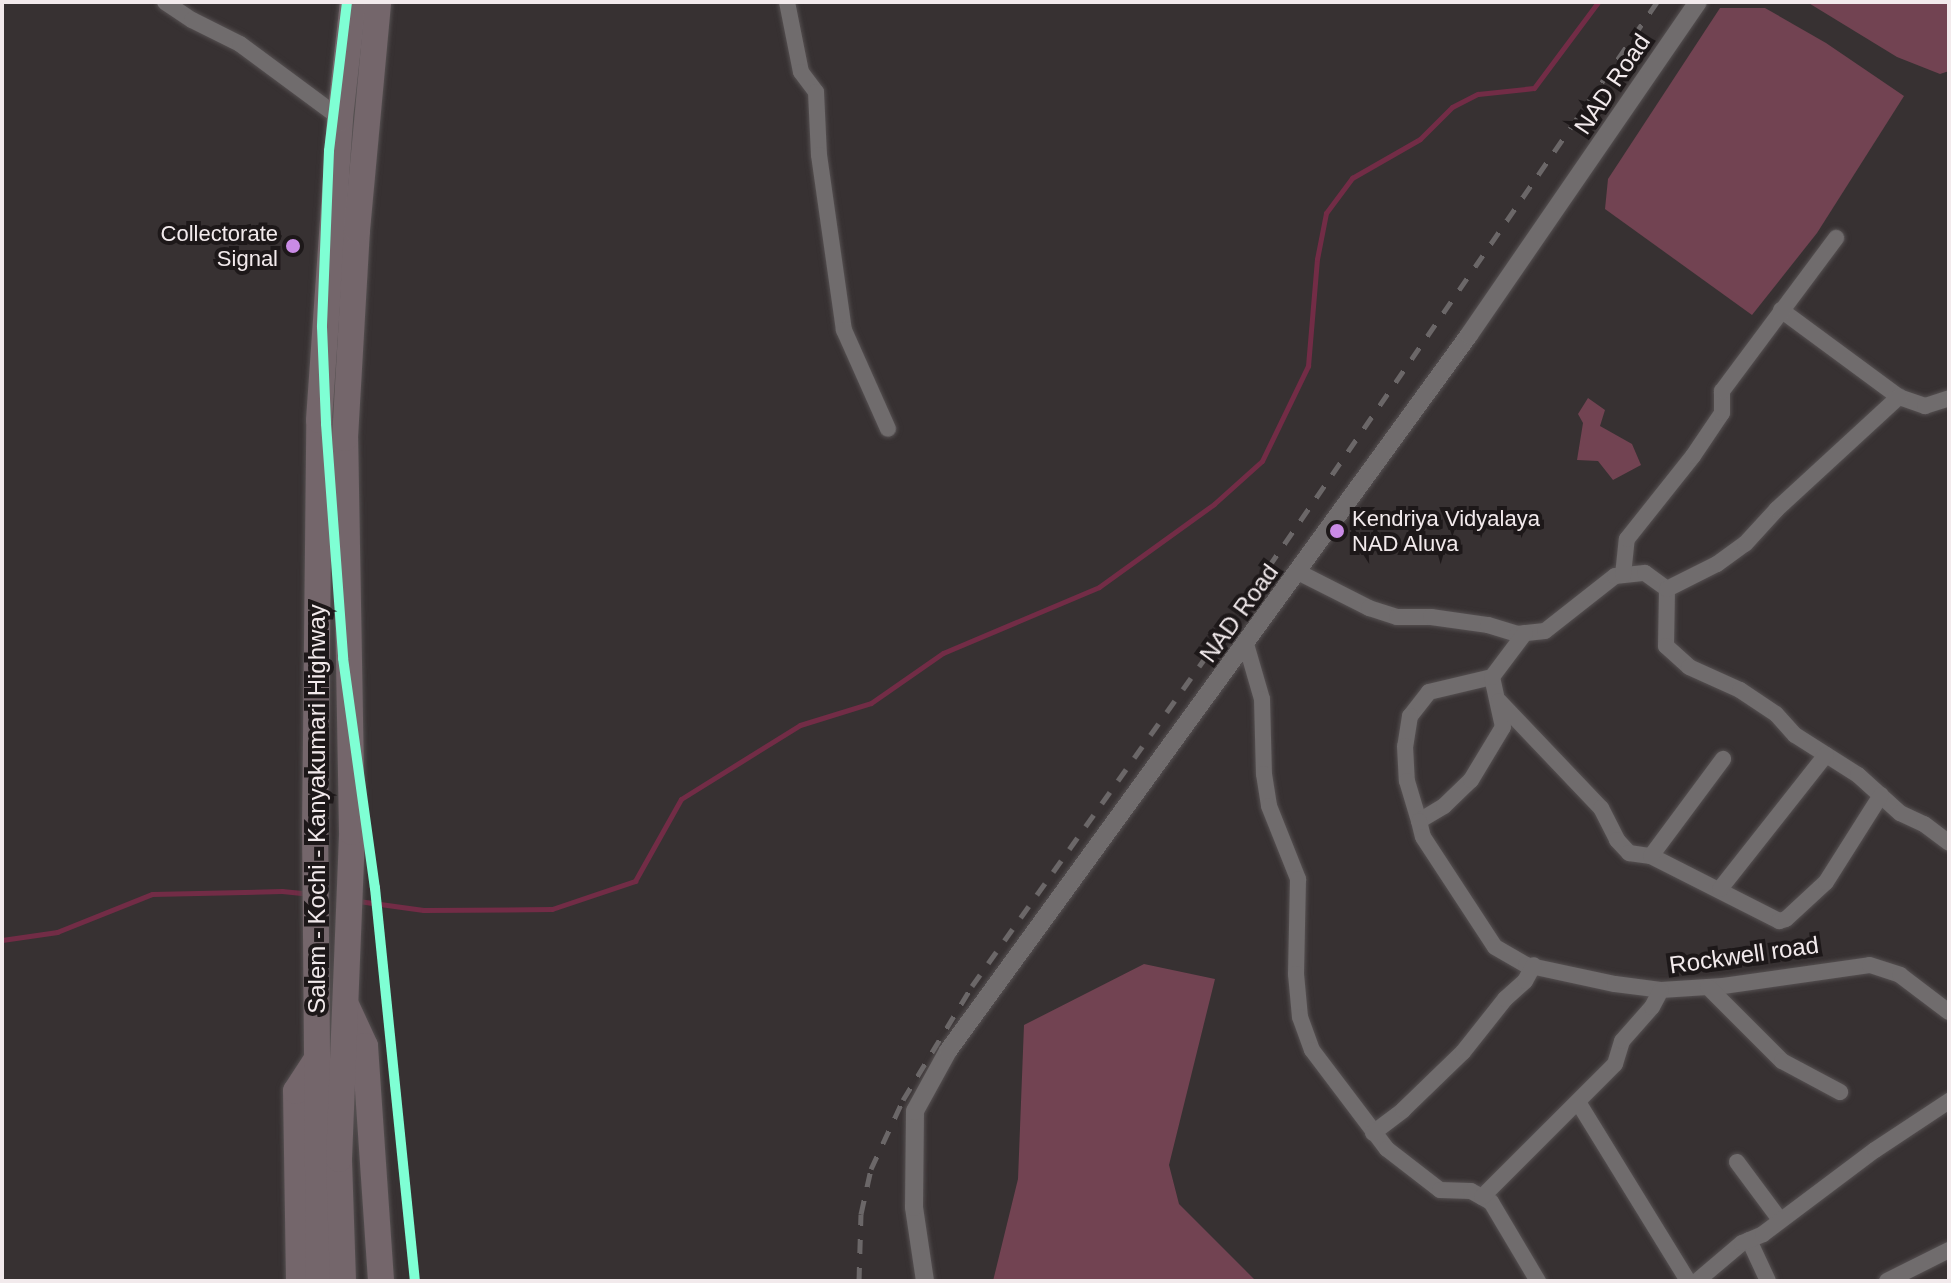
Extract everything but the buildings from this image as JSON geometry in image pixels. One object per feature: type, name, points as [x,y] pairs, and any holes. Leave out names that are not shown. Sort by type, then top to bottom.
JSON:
[{"type":"highway","name":"Salem - Kochi - Kanyakumari Highway","points":[[319,1281],[315,833],[319,420],[340,118],[353,2]]},
{"type":"highway","name":"Salem - Kochi - Kanyakumari Highway","points":[[343,1281],[339,1159],[352,832],[345,438],[357,230],[378,2]]},
{"type":"highway","points":[[346,1004],[365,1046],[381,1281]]},
{"type":"highway","points":[[299,1281],[296,1091],[316,1060]]},
{"type":"street","points":[[165,2],[192,20],[240,44],[340,118]]},
{"type":"street","points":[[787,2],[801,72],[816,92],[819,155],[844,330],[888,429]]},
{"type":"street","name":"NAD Road","points":[[925,1281],[914,1207],[915,1111],[948,1051],[1469,335],[1698,2]]},
{"type":"street","points":[[1623,575],[1627,539],[1722,413],[1722,391],[1836,238]]},
{"type":"street","points":[[1781,310],[1899,397],[1925,406],[1949,398]]},
{"type":"street","points":[[1667,589],[1717,564],[1745,544],[1777,509],[1899,397]]},
{"type":"street","points":[[1298,572],[1369,608],[1397,617],[1431,617],[1525,633],[1545,631],[1583,598],[1615,576],[1645,573],[1667,589]]},
{"type":"street","points":[[1667,589],[1666,646],[1689,667],[1740,690],[1776,714],[1795,735],[1881,795],[1900,813],[1924,824],[1949,843]]},
{"type":"street","points":[[1419,821],[1444,806],[1471,780],[1503,727],[1492,677],[1525,633]]},
{"type":"street","points":[[1246,644],[1262,699],[1264,774],[1269,806],[1298,879],[1295,930],[1300,1017],[1312,1050],[1387,1149],[1440,1190],[1471,1191],[1491,1202],[1538,1281]]},
{"type":"street","name":"Rockwell road","points":[[1492,677],[1429,692],[1410,716],[1405,746],[1407,781],[1423,837],[1495,947],[1534,965],[1615,984],[1661,990],[1708,987],[1870,965],[1900,975],[1949,1012]]},
{"type":"street","points":[[1499,701],[1601,808],[1617,840],[1629,853],[1651,856],[1779,921],[1786,919],[1826,882],[1881,795]]},
{"type":"street","points":[[1720,889],[1826,755]]},
{"type":"street","points":[[1651,856],[1723,759]]},
{"type":"street","points":[[1373,1133],[1403,1110],[1463,1052],[1505,999],[1525,981],[1534,965]]},
{"type":"street","points":[[1708,987],[1782,1061],[1840,1092]]},
{"type":"street","points":[[1482,1197],[1615,1064],[1622,1041],[1652,1007],[1661,990]]},
{"type":"street","points":[[1697,1281],[1875,1150],[1949,1101]]},
{"type":"street","points":[[1578,1102],[1688,1281]]},
{"type":"street","points":[[1737,1162],[1780,1220]]},
{"type":"street","points":[[1749,1240],[1768,1281]]},
{"type":"street","points":[[1887,1281],[1949,1250]]},
{"type":"shaded area","points":[[1807,2],[1949,2],[1949,71],[1940,74],[1897,57]]},
{"type":"shaded area","points":[[1720,8],[1765,8],[1826,43],[1904,96],[1817,233],[1752,315],[1605,209],[1608,179]]},
{"type":"shaded area","name":"Kendriya Vidyalaya NAD Aluva","points":[[1588,398],[1605,410],[1600,426],[1632,444],[1641,465],[1613,480],[1598,461],[1577,460],[1583,423],[1578,414]]},
{"type":"shaded area","points":[[1144,964],[1215,979],[1169,1165],[1179,1204],[1256,1281],[993,1281],[1018,1179],[1024,1025]]},
{"type":"waterway","points":[[358,901],[423,910],[552,909],[635,881],[681,799],[800,725],[871,703],[943,653],[1099,587],[1214,504],[1262,461],[1308,366],[1317,259],[1326,213],[1352,178],[1420,139],[1452,107],[1478,94],[1534,88],[1598,2]]},
{"type":"waterway","points":[[2,940],[57,932],[152,894],[282,891],[309,894]]},
{"type":"railway","points":[[859,1281],[861,1214],[871,1169],[903,1100],[972,986],[1221,636],[1657,2]]},
{"type":"transit line","points":[[347,2],[329,151],[322,327],[326,424],[343,658],[375,888],[415,1281]]},
{"type":"place","name":"Collectorate Signal","points":[[293,246]]},
{"type":"place","name":"Kendriya Vidyalaya NAD Aluva","points":[[1337,531]]}]
